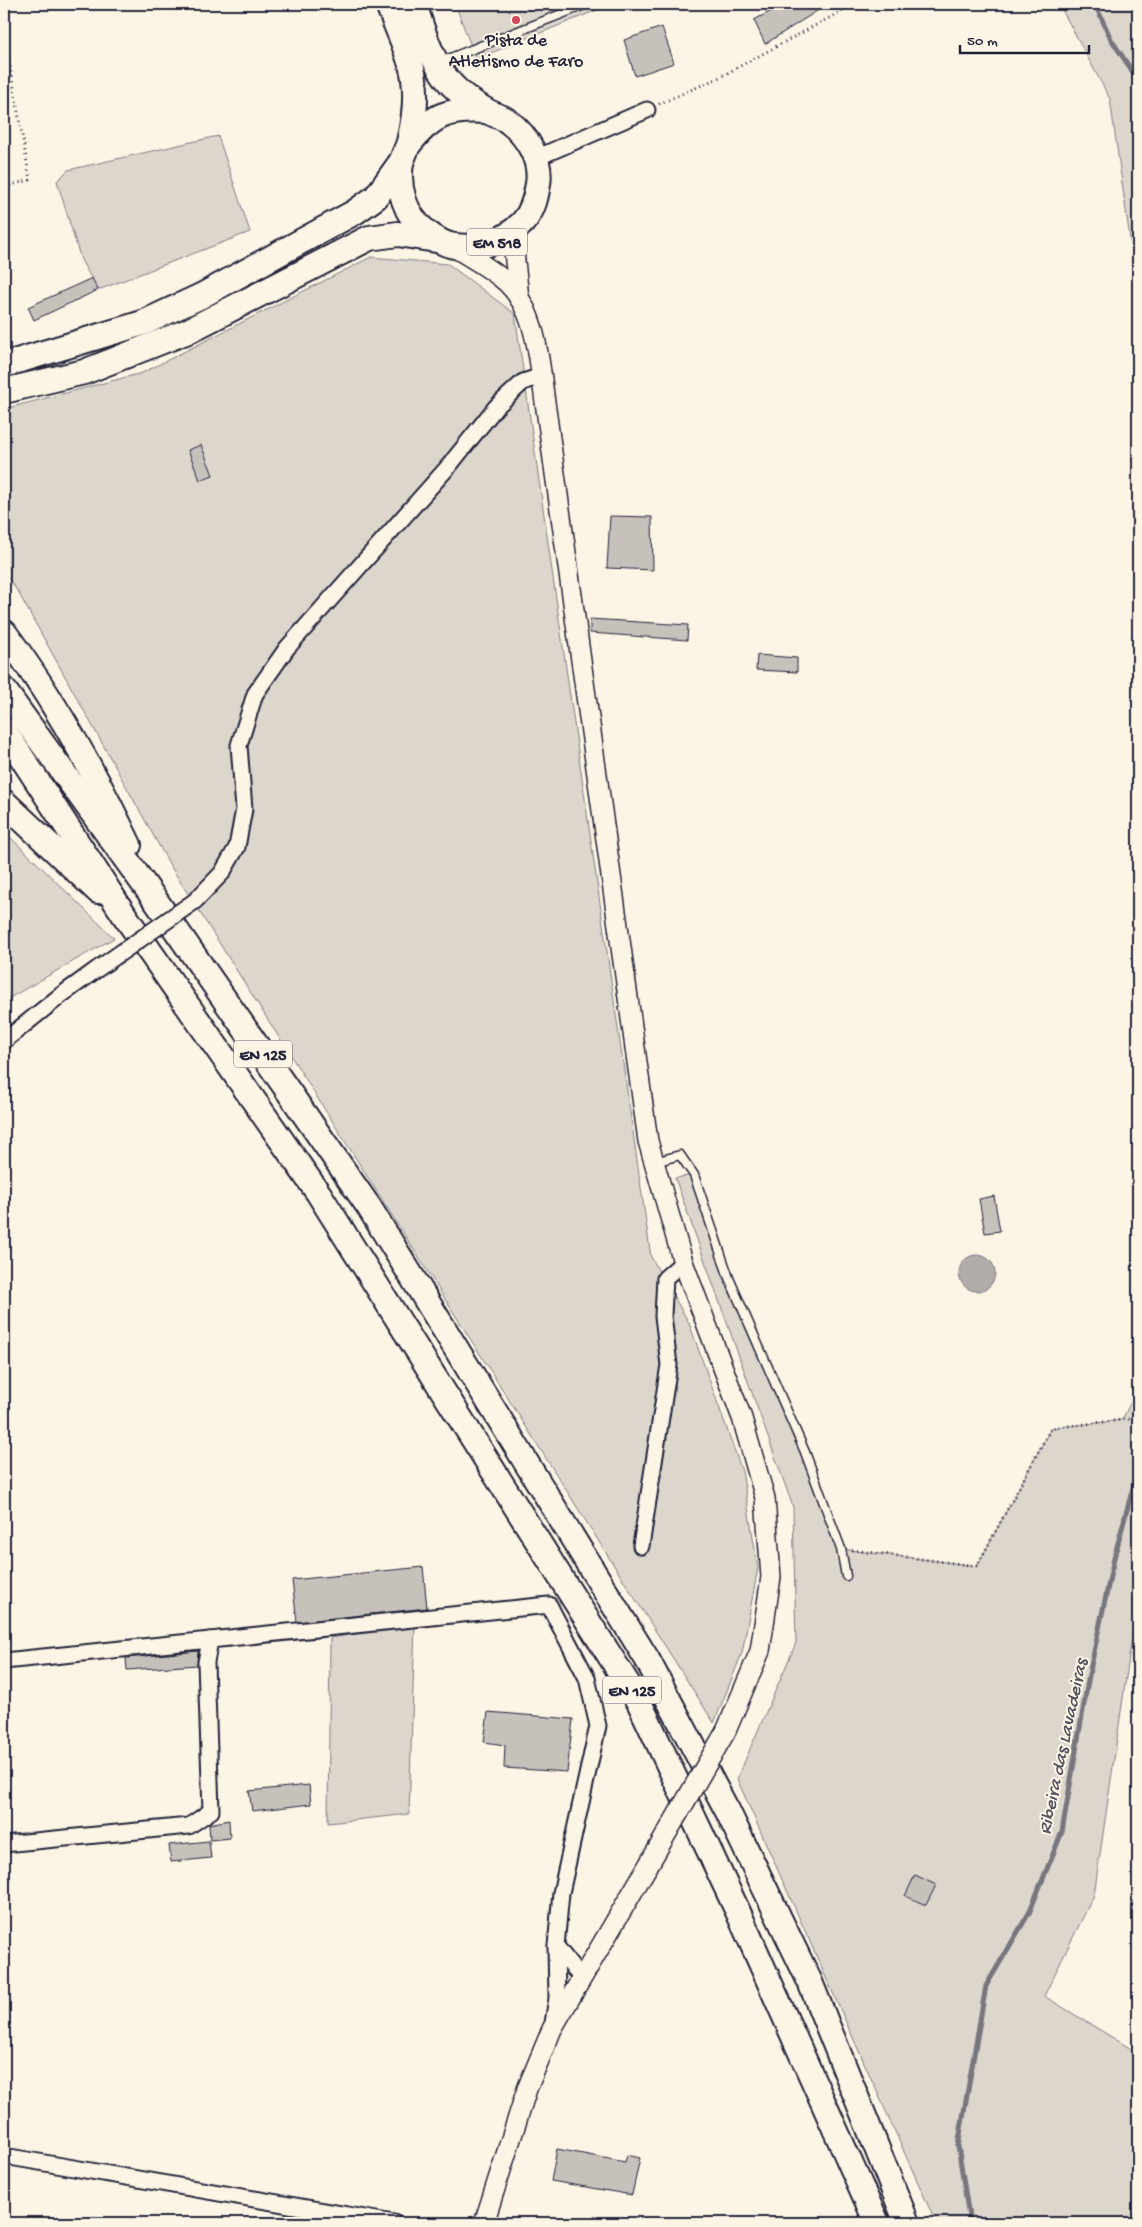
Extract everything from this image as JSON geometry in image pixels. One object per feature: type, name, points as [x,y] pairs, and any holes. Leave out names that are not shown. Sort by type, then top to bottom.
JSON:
[{"type":"main road","name":"EM 518","points":[[388,4],[414,76],[416,106],[405,153],[400,185],[406,207],[419,226],[444,243],[473,247],[493,243],[512,233],[526,218],[536,200],[539,179],[536,158],[525,137],[508,120],[486,111],[464,109],[442,114],[423,126],[405,153]]},
{"type":"main road","points":[[414,4],[436,63],[452,86],[486,111]]},
{"type":"main road","points":[[4,365],[143,323],[201,296],[355,212],[376,197],[405,153]]},
{"type":"main road","points":[[4,391],[84,372],[188,331],[369,238],[398,234],[444,243]]},
{"type":"main road","points":[[4,632],[24,659],[82,752],[156,900]]},
{"type":"main road","name":"EN 125","points":[[4,690],[156,900],[370,1207],[647,1659],[728,1812],[810,1982],[907,2223]]},
{"type":"main road","name":"EN 125","points":[[4,730],[124,916],[319,1194],[639,1702],[739,1914],[877,2223]]},
{"type":"main road","points":[[4,802],[124,916]]},
{"type":"street","points":[[536,158],[647,110]]},
{"type":"street","name":"EM 518","points":[[512,233],[519,298]]},
{"type":"street","name":"EM 518","points":[[444,243],[502,278],[519,298],[530,319],[541,376],[648,1140],[683,1262],[742,1418],[765,1498],[771,1577],[760,1650],[726,1731],[552,2029],[527,2089],[484,2223]]},
{"type":"street","points":[[4,1041],[60,996],[195,901],[222,873],[237,847],[244,809],[239,745],[255,694],[287,648],[448,467],[496,407],[523,382],[541,376]]},
{"type":"street","points":[[641,1546],[669,1365],[663,1316],[665,1278],[683,1262]]},
{"type":"street","points":[[4,1661],[549,1605],[588,1678],[598,1726],[561,1893],[556,1946],[558,1998],[552,2029]]},
{"type":"street","points":[[4,1844],[189,1826],[211,1811],[206,1662],[210,1640]]},
{"type":"street","points":[[556,1946],[581,1978]]},
{"type":"street","points":[[4,2156],[394,2223]]},
{"type":"lane","points":[[436,63],[587,4]]},
{"type":"lane","points":[[654,1162],[680,1155],[694,1176],[729,1278],[805,1452],[841,1549],[846,1576]]},
{"type":"path","points":[[647,110],[718,78],[855,4]]},
{"type":"path","points":[[4,32],[30,180],[4,187]]},
{"type":"path","points":[[841,1549],[977,1566],[1052,1428],[1138,1418]]},
{"type":"shaded area","name":"Pista de Atletismo de Faro","points":[[455,4],[612,4],[476,59]]},
{"type":"shaded area","points":[[1059,4],[1138,4],[1138,295],[1110,99]]},
{"type":"shaded area","points":[[218,136],[250,232],[98,290],[81,260],[57,181],[68,170]]},
{"type":"shaded area","points":[[371,257],[448,264],[515,314],[651,1257],[689,1323],[742,1471],[758,1568],[742,1653],[714,1723],[171,867],[18,592],[4,572],[4,409],[142,373]]},
{"type":"shaded area","points":[[4,831],[114,938],[4,1001]]},
{"type":"shaded area","points":[[694,1175],[729,1278],[805,1452],[841,1549],[977,1566],[1051,1428],[1122,1420],[1138,1387],[1138,1596],[1094,1895],[1044,1996],[1138,2053],[1138,2223],[936,2223],[737,1779],[796,1643],[793,1507],[675,1178]]},
{"type":"shaded area","points":[[977,1255],[989,1261],[995,1273],[989,1285],[977,1291],[965,1285],[959,1273],[965,1261]]},
{"type":"shaded area","points":[[415,1625],[409,1814],[328,1823],[330,1638]]},
{"type":"building","points":[[785,4],[828,4],[765,44],[754,20]]},
{"type":"building","points":[[662,27],[674,63],[635,76],[624,40]]},
{"type":"building","points":[[92,278],[98,290],[34,320],[28,307]]},
{"type":"building","points":[[201,445],[213,475],[200,480],[188,450]]},
{"type":"building","points":[[610,516],[652,517],[653,570],[607,568]]},
{"type":"building","points":[[590,619],[688,625],[687,640],[590,633]]},
{"type":"building","points":[[757,655],[797,658],[797,672],[756,670]]},
{"type":"building","points":[[994,1196],[1000,1231],[985,1233],[979,1199]]},
{"type":"building","points":[[423,1567],[427,1608],[297,1622],[292,1580]]},
{"type":"building","points":[[198,1651],[197,1665],[127,1670],[126,1658]]},
{"type":"building","points":[[488,1712],[573,1719],[567,1772],[504,1768],[505,1745],[484,1742]]},
{"type":"building","points":[[309,1785],[311,1804],[252,1811],[249,1791]]},
{"type":"building","points":[[229,1820],[230,1838],[210,1840],[209,1824]]},
{"type":"building","points":[[209,1841],[211,1858],[171,1862],[169,1845]]},
{"type":"building","points":[[915,1875],[936,1885],[926,1905],[905,1896]]},
{"type":"building","points":[[557,2149],[625,2162],[627,2155],[640,2158],[632,2195],[551,2181]]},
{"type":"waterway","name":"Ribeira das Lavadeiras","points":[[1095,4],[1111,39],[1138,80]]},
{"type":"waterway","name":"Ribeira das Lavadeiras","points":[[970,2223],[958,2146],[986,1986],[1029,1913],[1062,1832],[1089,1675],[1114,1558],[1138,1469]]},
{"type":"place","name":"Pista de Atletismo de Faro","points":[[516,20]]}]
